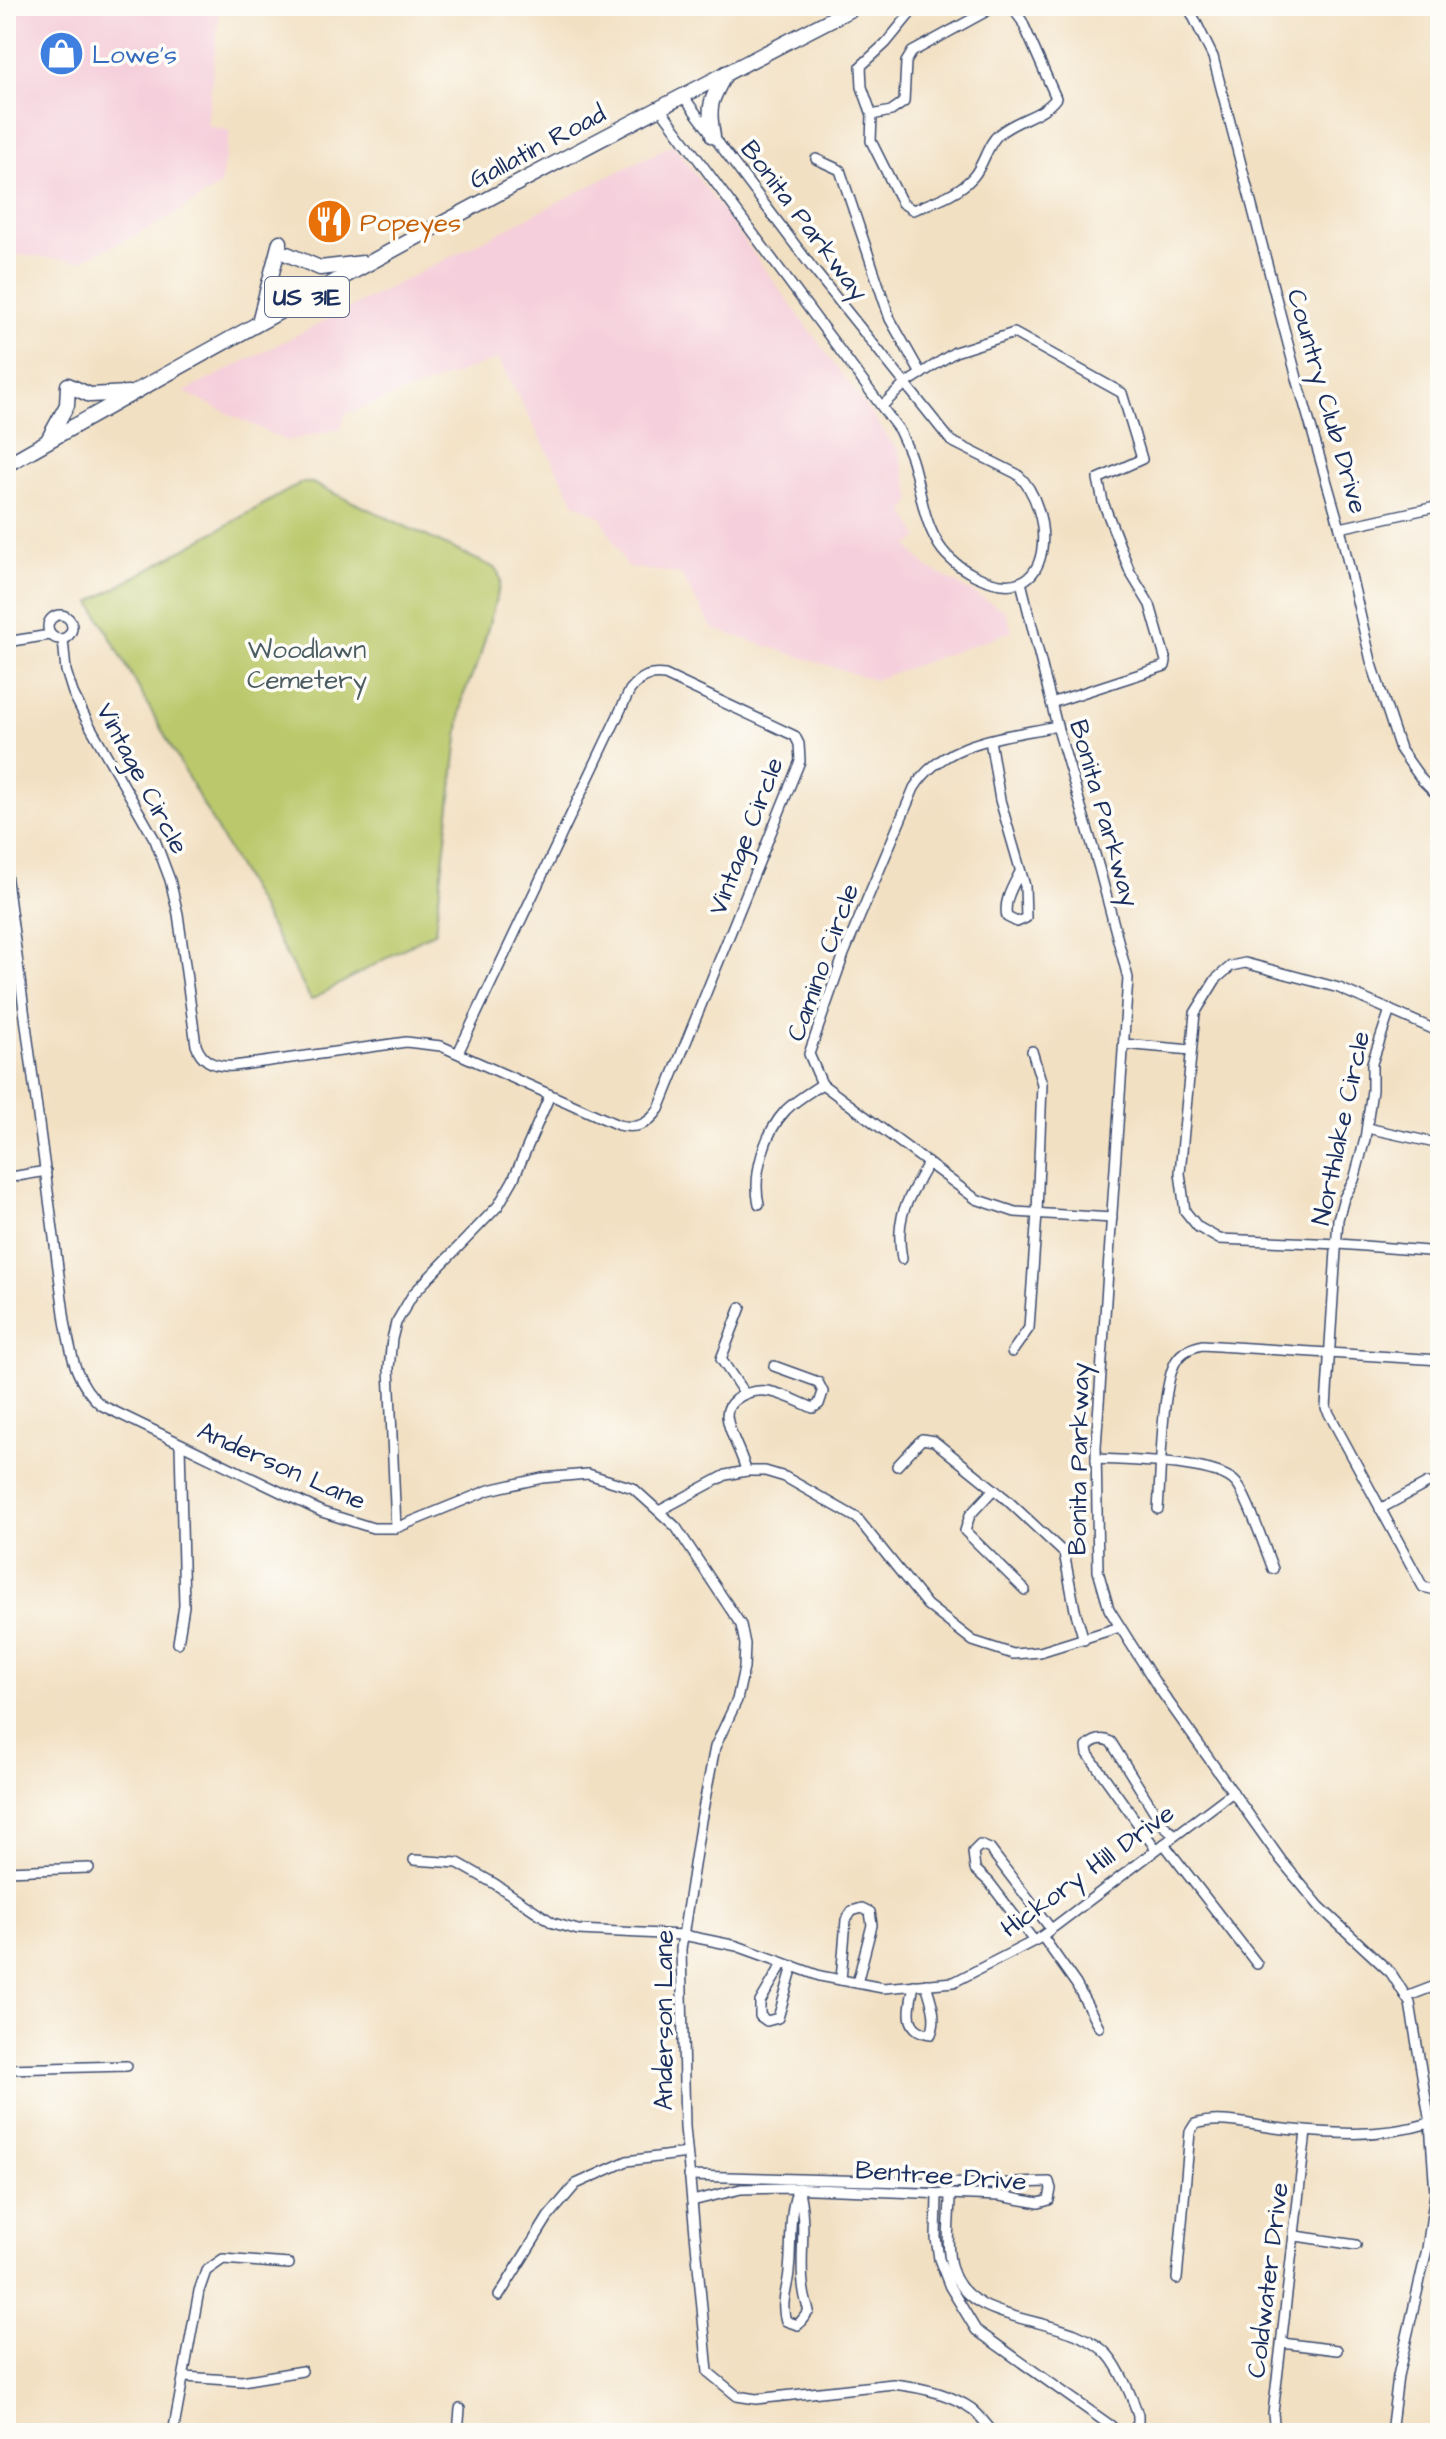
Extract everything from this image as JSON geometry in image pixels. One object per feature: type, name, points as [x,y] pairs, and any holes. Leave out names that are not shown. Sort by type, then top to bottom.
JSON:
[{"type":"main road","name":"Gallatin Road","points":[[133,393],[259,322],[857,6]]},
{"type":"main road","points":[[713,136],[709,119],[710,101],[726,73]]},
{"type":"main road","points":[[259,322],[284,248],[305,264],[320,268],[372,262]]},
{"type":"main road","points":[[48,441],[67,405],[68,385],[90,395],[133,393]]},
{"type":"main road","name":"US 31E","points":[[6,465],[133,393]]},
{"type":"street","points":[[906,6],[909,15],[886,43],[861,66],[862,87],[872,115],[871,141],[902,203],[913,210],[957,190],[973,177],[997,135],[1049,107],[1056,98],[1022,21],[1011,6]]},
{"type":"street","points":[[872,115],[891,111],[904,102],[906,62],[912,52],[996,6]]},
{"type":"street","name":"Country Club Drive","points":[[1188,6],[1213,57],[1298,382],[1340,528],[1371,661],[1400,749],[1422,780],[1440,798]]},
{"type":"street","name":"Bonita Parkway","points":[[660,108],[899,430],[912,460],[936,541],[960,568],[1006,586],[1021,582],[1036,571],[1042,549],[1040,513],[1024,480],[951,441],[814,270],[683,96]]},
{"type":"street","points":[[816,159],[840,170],[890,319],[921,374]]},
{"type":"street","points":[[882,406],[905,384],[955,352],[1014,333],[1122,393],[1142,459],[1098,479],[1103,502],[1130,572],[1150,605],[1165,666],[1051,703]]},
{"type":"street","points":[[1340,528],[1440,506]]},
{"type":"street","name":"Bonita Parkway","points":[[1021,582],[1057,726],[1128,978],[1096,1459],[1098,1571],[1109,1609],[1120,1627],[1158,1687],[1281,1860],[1320,1907],[1391,1973],[1410,2003],[1430,2123],[1434,2205],[1398,2376],[1391,2433]]},
{"type":"street","points":[[6,642],[50,635],[63,639],[72,629],[65,616],[55,616],[50,620],[50,635]]},
{"type":"street","name":"Vintage Circle","points":[[63,639],[66,671],[73,693],[155,840],[170,880],[178,914],[196,1045],[201,1056],[223,1067],[406,1042],[441,1046],[628,1127],[645,1124],[659,1109],[800,761],[799,744],[788,731],[665,675],[653,673],[637,681],[630,690],[458,1053]]},
{"type":"street","name":"Camino Circle","points":[[822,1084],[809,1054],[844,954],[914,788],[925,770],[948,754],[990,740],[1057,726]]},
{"type":"street","points":[[990,740],[1000,800],[1025,886],[1026,918],[1017,922],[1007,917],[1006,910],[1020,872]]},
{"type":"street","name":"Anderson Lane","points":[[6,873],[72,1360],[87,1393],[101,1405],[322,1512],[373,1528],[396,1528],[489,1490],[542,1478],[588,1474],[633,1488],[676,1527],[735,1615],[741,1625],[745,1644],[744,1668],[737,1700],[715,1747],[681,1949],[687,2153],[708,2372],[727,2391],[756,2399],[893,2384],[912,2386],[937,2393],[973,2410],[994,2433]]},
{"type":"street","points":[[1440,1032],[1339,988],[1245,963],[1231,966],[1216,979],[1195,1013],[1180,1173],[1185,1211],[1198,1227],[1219,1239],[1440,1252]]},
{"type":"street","name":"Northlake Circle","points":[[1390,1010],[1372,1063],[1367,1128],[1354,1180],[1344,1198],[1338,1219],[1339,1244],[1326,1408],[1423,1587],[1440,1591]]},
{"type":"street","points":[[1124,1044],[1191,1050]]},
{"type":"street","points":[[1012,1352],[1029,1328],[1037,1213],[1042,1084],[1032,1051]]},
{"type":"street","points":[[759,1204],[756,1188],[768,1135],[786,1110],[822,1084],[976,1199],[1015,1212],[1112,1218]]},
{"type":"street","points":[[396,1528],[389,1368],[396,1323],[413,1294],[498,1206],[513,1180],[550,1095]]},
{"type":"street","points":[[1367,1128],[1440,1144]]},
{"type":"street","points":[[902,1259],[898,1235],[902,1209],[928,1163]]},
{"type":"street","points":[[6,1178],[46,1171]]},
{"type":"street","points":[[741,1307],[721,1359],[744,1393]]},
{"type":"street","points":[[1158,1509],[1165,1405],[1175,1362],[1187,1349],[1202,1345],[1440,1360]]},
{"type":"street","points":[[746,1471],[726,1412],[731,1403],[744,1393],[765,1389],[813,1408],[819,1404],[823,1392],[818,1382],[774,1366]]},
{"type":"street","points":[[897,1466],[922,1439],[934,1441],[994,1489],[1064,1553],[1084,1640]]},
{"type":"street","points":[[178,1643],[184,1606],[180,1444]]},
{"type":"street","points":[[1096,1459],[1201,1466],[1226,1474],[1238,1485],[1273,1569]]},
{"type":"street","points":[[659,1511],[726,1475],[765,1471],[785,1477],[857,1518],[927,1605],[973,1641],[1013,1654],[1040,1652],[1120,1627]]},
{"type":"street","points":[[1380,1509],[1428,1483]]},
{"type":"street","points":[[994,1489],[970,1515],[965,1531],[1025,1590]]},
{"type":"street","points":[[1175,1835],[1162,1824],[1111,1742],[1106,1739],[1092,1741],[1087,1747],[1088,1754],[1257,1964]]},
{"type":"street","name":"Hickory Hill Drive","points":[[414,1860],[458,1863],[555,1924],[578,1930],[683,1935],[737,1946],[788,1965],[883,1988],[954,1982],[1038,1938],[1233,1792]]},
{"type":"street","points":[[1051,1929],[990,1849],[980,1845],[977,1847],[972,1857],[975,1869],[1076,1984],[1099,2027]]},
{"type":"street","points":[[6,1871],[89,1868]]},
{"type":"street","points":[[841,1980],[846,1920],[852,1911],[862,1908],[870,1912],[872,1925],[857,1983]]},
{"type":"street","points":[[788,1965],[778,2018],[767,2021],[760,2016],[760,2002],[788,1965]]},
{"type":"street","points":[[914,1985],[909,2011],[911,2025],[920,2033],[931,2034],[935,2024],[934,2012],[926,1984]]},
{"type":"street","points":[[1406,1997],[1440,1984]]},
{"type":"street","points":[[6,2069],[127,2066]]},
{"type":"street","points":[[1177,2279],[1190,2132],[1195,2124],[1218,2121],[1306,2132],[1371,2133],[1430,2123]]},
{"type":"street","name":"Coldwater Drive","points":[[1275,2433],[1273,2413],[1306,2132]]},
{"type":"street","points":[[499,2296],[548,2217],[576,2184],[627,2161],[687,2153]]},
{"type":"street","name":"Bentree Drive","points":[[689,2176],[981,2184],[1049,2182],[1051,2189],[1049,2200],[1039,2203],[1000,2196],[798,2188],[741,2189],[692,2201]]},
{"type":"street","points":[[798,2188],[804,2207],[801,2290],[809,2311],[798,2325],[786,2321],[783,2294],[789,2275],[792,2205],[798,2188]]},
{"type":"street","points":[[937,2195],[939,2259],[950,2287],[976,2330],[1121,2433]]},
{"type":"street","points":[[950,2195],[952,2270],[963,2290],[982,2304],[1013,2316],[1068,2330],[1092,2342],[1109,2356],[1138,2415],[1138,2424],[1130,2433]]},
{"type":"street","points":[[1296,2236],[1356,2245]]},
{"type":"street","points":[[173,2433],[199,2291],[210,2265],[223,2259],[289,2264]]},
{"type":"street","points":[[1282,2343],[1337,2350]]},
{"type":"street","points":[[185,2377],[242,2381],[302,2371]]},
{"type":"street","points":[[458,2433],[460,2409]]},
{"type":"shaded area","points":[[6,6],[220,6],[207,125],[230,131],[220,186],[160,223],[80,261],[6,254]]},
{"type":"shaded area","points":[[673,144],[899,452],[912,500],[905,511],[919,538],[908,546],[927,567],[1005,611],[1012,631],[874,680],[713,629],[680,574],[627,567],[601,517],[575,503],[498,359],[345,414],[341,429],[286,441],[184,392]]},
{"type":"green space","name":"Woodlawn Cemetery","points":[[301,483],[312,483],[493,567],[501,581],[479,660],[463,696],[435,931],[311,1000],[91,602]]},
{"type":"place","name":"Lowe's","points":[[61,54]]},
{"type":"place","name":"Popeyes","points":[[329,222]]}]
